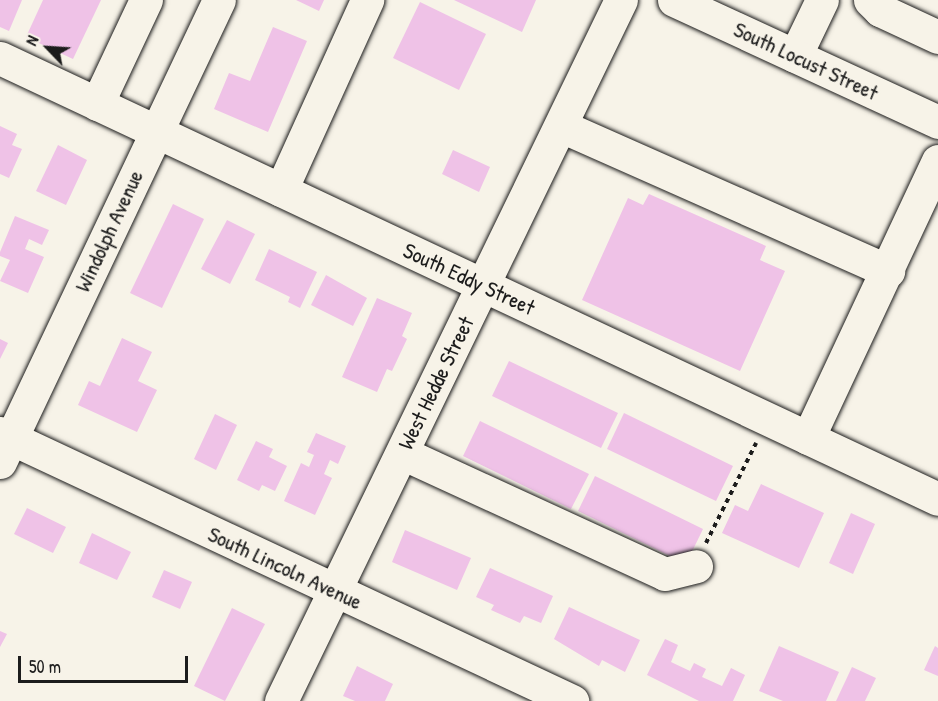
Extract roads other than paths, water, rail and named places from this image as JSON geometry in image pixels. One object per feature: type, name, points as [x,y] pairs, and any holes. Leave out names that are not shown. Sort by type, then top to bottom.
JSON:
[{"type":"street","points":[[97,104],[146,0]]},
{"type":"street","points":[[281,190],[367,0]]},
{"type":"street","name":"West Hedde Street","points":[[281,701],[621,0]]},
{"type":"street","name":"South Locust Street","points":[[674,0],[938,122]]},
{"type":"street","points":[[795,56],[822,0]]},
{"type":"street","points":[[870,0],[880,10],[938,37]]},
{"type":"street","name":"Windolph Avenue","points":[[4,445],[156,132],[216,1]]},
{"type":"street","name":"South Eddy Street","points":[[0,58],[808,438],[935,491]]},
{"type":"street","points":[[561,126],[888,271]]},
{"type":"street","points":[[808,438],[938,161]]},
{"type":"street","name":"South Lincoln Avenue","points":[[4,445],[335,592],[572,701]]},
{"type":"street","points":[[402,453],[665,574],[696,566]]}]
